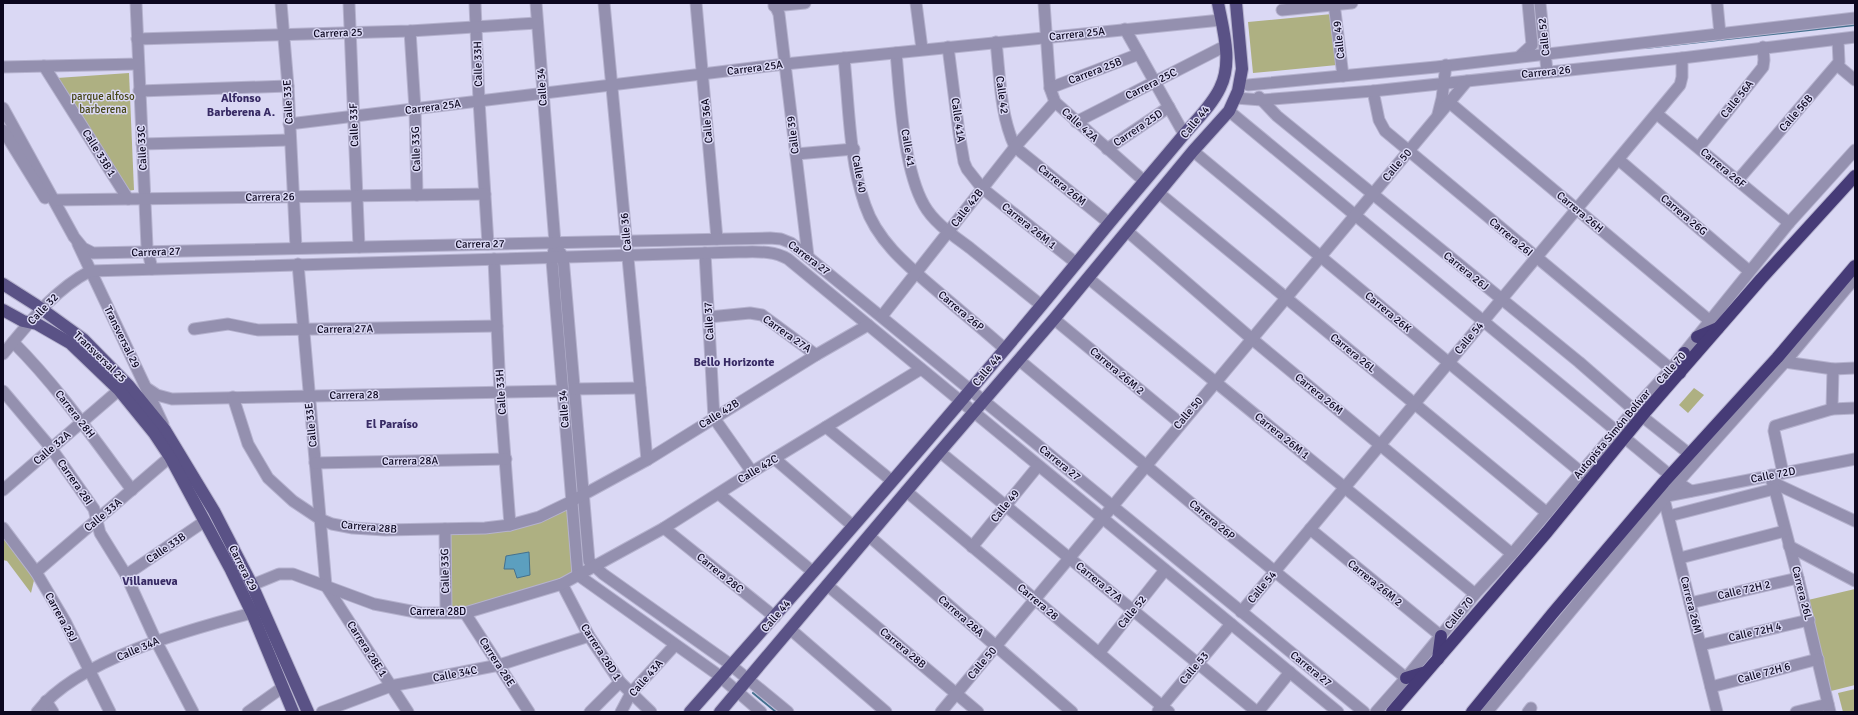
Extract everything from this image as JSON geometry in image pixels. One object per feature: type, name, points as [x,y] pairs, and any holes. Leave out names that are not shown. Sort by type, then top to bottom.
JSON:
[{"type":"highway","name":"Autopista Simón Bolívar","points":[[1392,712],[1548,532],[1638,413],[1715,324],[1761,279],[1855,176]]},
{"type":"highway","points":[[1472,712],[1553,613],[1693,457],[1777,358],[1829,302],[1855,266]]},
{"type":"highway","points":[[1697,337],[1715,324]]},
{"type":"highway","points":[[1675,372],[1684,353]]},
{"type":"highway","points":[[1438,659],[1441,636]]},
{"type":"highway","points":[[1406,678],[1426,672]]},
{"type":"highway","points":[[1483,712],[1490,690]]},
{"type":"main road","name":"Calle 44","points":[[690,712],[775,617],[961,401],[1144,181],[1207,108],[1220,88],[1226,67],[1225,46],[1219,3]]},
{"type":"main road","name":"Calle 44","points":[[720,712],[906,491],[1054,320],[1158,193],[1230,111],[1236,98],[1242,75],[1236,3]]},
{"type":"main road","points":[[1091,246],[1097,247],[1102,251],[1105,257]]},
{"type":"main road","name":"Transversal 25","points":[[3,284],[42,309],[83,339],[98,353],[129,386],[160,432]]},
{"type":"main road","name":"Transversal 25","points":[[3,310],[29,323],[37,324],[70,343],[160,432]]},
{"type":"main road","name":"Carrera 29","points":[[160,432],[170,457],[205,521],[252,613],[293,712]]},
{"type":"main road","name":"Carrera 29","points":[[160,432],[214,511],[252,585],[308,712]]},
{"type":"street","name":"Calle 33C","points":[[136,3],[139,91],[148,252],[152,268]]},
{"type":"street","name":"Calle 33E","points":[[281,3],[288,86],[289,140],[296,248]]},
{"type":"street","name":"Calle 33F","points":[[349,3],[359,247]]},
{"type":"street","name":"Calle 33H","points":[[475,3],[479,101],[488,244]]},
{"type":"street","name":"Calle 34","points":[[536,3],[555,243],[552,257],[570,502],[578,576]]},
{"type":"street","name":"Calle 36","points":[[604,3],[647,460]]},
{"type":"street","name":"Calle 36A","points":[[696,3],[717,239]]},
{"type":"street","points":[[778,6],[804,3]]},
{"type":"street","points":[[916,3],[922,49]]},
{"type":"street","name":"Calle 42A","points":[[1044,3],[1050,88],[1055,102],[1144,181]]},
{"type":"street","points":[[1282,10],[1352,3]]},
{"type":"street","name":"Calle 52","points":[[1520,56],[1532,46],[1528,3]]},
{"type":"street","name":"Calle 52","points":[[1540,3],[1547,71]]},
{"type":"street","points":[[1717,3],[1720,34]]},
{"type":"street","name":"Calle 49","points":[[1334,4],[1343,76]]},
{"type":"street","name":"Calle 39","points":[[778,6],[808,256]]},
{"type":"street","name":"Carrera 26","points":[[1248,85],[1446,65],[1855,18]]},
{"type":"street","name":"Carrera 25A","points":[[289,124],[785,64],[1221,20]]},
{"type":"street","name":"Carrera 25","points":[[137,39],[410,31],[537,22]]},
{"type":"street","points":[[1125,29],[1184,134]]},
{"type":"street","name":"Calle 33G","points":[[410,31],[415,109],[417,195]]},
{"type":"street","name":"Carrera 26","points":[[1236,98],[1262,100],[1373,91],[1855,38]]},
{"type":"street","points":[[1838,40],[1840,57],[1837,65],[1855,80]]},
{"type":"street","name":"Calle 42","points":[[996,42],[1004,114],[1011,139],[1015,147]]},
{"type":"street","name":"Carrera 25C","points":[[1076,122],[1225,46]]},
{"type":"street","name":"Calle 41A","points":[[948,47],[964,162],[967,169],[982,188]]},
{"type":"street","name":"Calle 56A","points":[[1699,148],[1763,67],[1763,47]]},
{"type":"street","name":"Calle 41","points":[[896,53],[906,144],[914,183],[923,204],[949,232]]},
{"type":"street","name":"Carrera 25B","points":[[1050,88],[1139,54]]},
{"type":"street","name":"Calle 40","points":[[844,58],[858,180],[865,206],[871,219],[893,251],[916,273]]},
{"type":"street","name":"Calle 54","points":[[1241,612],[1657,114],[1682,81],[1682,58]]},
{"type":"street","points":[[3,67],[138,64]]},
{"type":"street","name":"Calle 50","points":[[1437,115],[1445,83],[1446,65]]},
{"type":"street","name":"Calle 56B","points":[[1738,180],[1837,65]]},
{"type":"street","name":"Calle 33B 1","points":[[44,66],[128,199]]},
{"type":"street","name":"Carrera 26J","points":[[1242,75],[1248,85],[1277,116],[1693,457]]},
{"type":"street","name":"Calle 50","points":[[941,712],[1034,599],[1103,519],[1146,464],[1215,381],[1373,195],[1437,115],[1450,103],[1467,81]]},
{"type":"street","points":[[139,91],[288,86]]},
{"type":"street","name":"Carrera 26I","points":[[1373,91],[1382,127],[1675,372]]},
{"type":"street","name":"Calle 42B","points":[[882,316],[1015,147],[1055,102]]},
{"type":"street","name":"Carrera 26H","points":[[1450,103],[1715,324]]},
{"type":"street","name":"Carrera 25D","points":[[1107,149],[1169,106]]},
{"type":"street","name":"Transversal 29","points":[[3,108],[78,244],[148,389],[160,432]]},
{"type":"street","points":[[1230,111],[1691,491]]},
{"type":"street","name":"Carrera 26F","points":[[1657,114],[1789,223]]},
{"type":"street","name":"Transversal 29","points":[[3,130],[71,239],[78,244]]},
{"type":"street","points":[[142,144],[289,140]]},
{"type":"street","name":"Carrera 26M","points":[[1015,147],[1109,223]]},
{"type":"street","points":[[796,154],[854,149]]},
{"type":"street","points":[[1715,324],[1749,270],[1855,150]]},
{"type":"street","name":"Carrera 26K","points":[[1193,152],[1582,473]]},
{"type":"street","name":"Carrera 26G","points":[[1619,160],[1749,270]]},
{"type":"street","name":"Carrera 26M 1","points":[[982,188],[1076,263]]},
{"type":"street","name":"Carrera 26L","points":[[1158,193],[1547,513]]},
{"type":"street","name":"Carrera 26","points":[[55,200],[485,194]]},
{"type":"street","name":"Carrera 26M","points":[[1127,231],[1252,339],[1512,554]]},
{"type":"street","points":[[949,232],[1041,305]]},
{"type":"street","name":"Carrera 27","points":[[78,244],[88,251],[98,253],[717,239],[781,239],[791,243],[882,316],[970,390],[1364,712]]},
{"type":"street","name":"Calle 34","points":[[555,243],[564,257],[589,561],[595,567]]},
{"type":"street","name":"Carrera 27","points":[[90,271],[705,253],[763,252],[782,256],[788,259],[961,401],[973,413],[1338,712]]},
{"type":"street","name":"Calle 37","points":[[705,253],[714,418]]},
{"type":"street","name":"Calle 33H","points":[[494,259],[500,392],[510,524]]},
{"type":"street","name":"Calle 33E","points":[[298,264],[308,396],[326,586]]},
{"type":"street","name":"Calle 32","points":[[3,354],[42,309],[71,281],[90,271]]},
{"type":"street","name":"Carrera 26P","points":[[916,273],[1005,349]]},
{"type":"street","name":"Carrera 26M 1","points":[[1088,278],[1475,594]]},
{"type":"street","points":[[1693,457],[1785,362],[1829,302],[1855,278]]},
{"type":"street","name":"Carrera 27A","points":[[708,317],[750,313],[762,315],[816,355]]},
{"type":"street","name":"Carrera 26M 2","points":[[1054,320],[1180,424]]},
{"type":"street","name":"Carrera 27A","points":[[194,329],[228,324],[258,330],[497,326]]},
{"type":"street","name":"Calle 42B","points":[[570,502],[647,460],[816,355],[868,325]]},
{"type":"street","name":"Calle 70","points":[[1684,353],[1697,337]]},
{"type":"street","name":"Carrera 28H","points":[[13,342],[36,366],[81,422],[132,490]]},
{"type":"street","name":"Carrera 26P","points":[[1019,360],[1275,572],[1406,678]]},
{"type":"street","points":[[1785,362],[1833,369],[1855,368]]},
{"type":"street","name":"Calle 42C","points":[[595,567],[664,528],[752,472],[921,369]]},
{"type":"street","points":[[1832,409],[1833,369]]},
{"type":"street","points":[[574,389],[640,388]]},
{"type":"street","name":"Carrera 28","points":[[148,389],[158,395],[172,399],[562,391]]},
{"type":"street","name":"Calle 32A","points":[[3,490],[119,390]]},
{"type":"street","name":"Carrera 28I","points":[[3,391],[51,448],[94,509],[100,533],[126,575],[156,641],[194,712]]},
{"type":"street","name":"Carrera 28B","points":[[233,397],[248,444],[268,478],[293,501],[320,519],[332,524],[353,528],[379,530],[485,528],[510,524],[539,516],[570,502]]},
{"type":"street","points":[[1782,473],[1773,428],[1777,424],[1832,409],[1855,408]]},
{"type":"street","points":[[714,418],[752,472]]},
{"type":"street","points":[[826,427],[892,481]]},
{"type":"street","name":"Calle 70","points":[[1376,712],[1475,594],[1512,554],[1582,473],[1621,434]]},
{"type":"street","name":"Carrera 27A","points":[[940,452],[1258,712]]},
{"type":"street","name":"Calle 33A","points":[[36,572],[170,457]]},
{"type":"street","name":"Carrera 28A","points":[[315,463],[506,459]]},
{"type":"street","points":[[775,459],[853,526]]},
{"type":"street","name":"Calle 72D","points":[[1666,498],[1691,491],[1773,482],[1782,473],[1853,461]]},
{"type":"street","name":"Calle 49","points":[[972,547],[1038,466]]},
{"type":"street","points":[[1487,712],[1666,498],[1674,478]]},
{"type":"street","points":[[1669,516],[1773,482],[1855,521]]},
{"type":"street","name":"Carrera 26L","points":[[1773,482],[1809,620],[1829,708]]},
{"type":"street","name":"Carrera 28","points":[[906,491],[1099,653],[1163,710]]},
{"type":"street","points":[[719,494],[813,572]]},
{"type":"street","name":"Carrera 26M","points":[[1666,498],[1669,516],[1717,712]]},
{"type":"street","name":"Calle 33B","points":[[126,575],[205,521]]},
{"type":"street","name":"Carrera 28J","points":[[3,528],[36,572],[65,621],[110,712]]},
{"type":"street","name":"Carrera 28C","points":[[664,528],[775,617]]},
{"type":"street","name":"Calle 33G","points":[[445,529],[446,612]]},
{"type":"street","name":"Carrera 26M 2","points":[[1310,530],[1441,636]]},
{"type":"street","points":[[1680,558],[1785,531]]},
{"type":"street","name":"Carrera 28A","points":[[869,536],[1072,712]]},
{"type":"street","points":[[1789,546],[1855,581]]},
{"type":"street","points":[[595,567],[731,665],[788,712]]},
{"type":"street","name":"Carrera 28D","points":[[252,585],[279,574],[289,573],[374,604],[412,612],[465,613],[562,584],[595,567]]},
{"type":"street","name":"Calle 52","points":[[1099,653],[1165,570]]},
{"type":"street","points":[[578,576],[721,677],[761,712]]},
{"type":"street","name":"Calle 72H 2","points":[[1690,603],[1798,578]]},
{"type":"street","name":"Carrera 28D 1","points":[[562,584],[588,636],[620,682],[651,712]]},
{"type":"street","name":"Carrera 28B","points":[[827,585],[978,712]]},
{"type":"street","name":"Carrera 28E 1","points":[[326,586],[408,712]]},
{"type":"street","name":"Calle 34A","points":[[37,712],[46,701],[89,670],[156,641],[252,613]]},
{"type":"street","name":"Carrera 28E","points":[[465,613],[499,665],[524,711]]},
{"type":"street","points":[[1553,613],[1563,621]]},
{"type":"street","name":"Calle 72H 4","points":[[1701,644],[1809,620]]},
{"type":"street","name":"Calle 53","points":[[1163,710],[1198,663],[1230,624]]},
{"type":"street","points":[[790,629],[886,712]]},
{"type":"street","name":"Calle 34C","points":[[322,712],[391,686],[499,665],[588,636]]},
{"type":"street","name":"Calle 43A","points":[[621,712],[631,693],[675,645]]},
{"type":"street","name":"Calle 72H 6","points":[[1711,687],[1818,659]]},
{"type":"street","points":[[1258,712],[1290,672]]},
{"type":"street","points":[[590,712],[620,682]]},
{"type":"street","points":[[248,712],[283,687]]},
{"type":"street","points":[[46,701],[53,712]]},
{"type":"street","points":[[1796,712],[1829,708]]},
{"type":"green space","points":[[1332,14],[1337,65],[1253,73],[1248,22]]},
{"type":"green space","name":"parque alfoso barberena","points":[[129,73],[134,190],[127,191],[57,78]]},
{"type":"green space","points":[[1694,388],[1704,395],[1688,413],[1679,405]]},
{"type":"green space","points":[[570,502],[578,575],[562,584],[446,612],[445,529],[485,528]]},
{"type":"green space","points":[[3,528],[36,572],[31,593],[7,561],[3,560]]},
{"type":"green space","points":[[1855,589],[1855,685],[1831,691],[1808,600]]},
{"type":"green space","points":[[1855,689],[1855,712],[1843,712],[1838,693]]},
{"type":"water","points":[[529,552],[530,575],[517,578],[514,569],[504,569],[506,556]]},
{"type":"waterway","points":[[1645,48],[1855,25]]},
{"type":"waterway","points":[[753,693],[776,712]]},
{"type":"district","name":"Alfonso Barberena A.","points":[[241,105]]},
{"type":"district","name":"Bello Horizonte","points":[[734,362]]},
{"type":"district","name":"El Paraíso","points":[[392,424]]},
{"type":"district","name":"Villanueva","points":[[150,581]]}]
